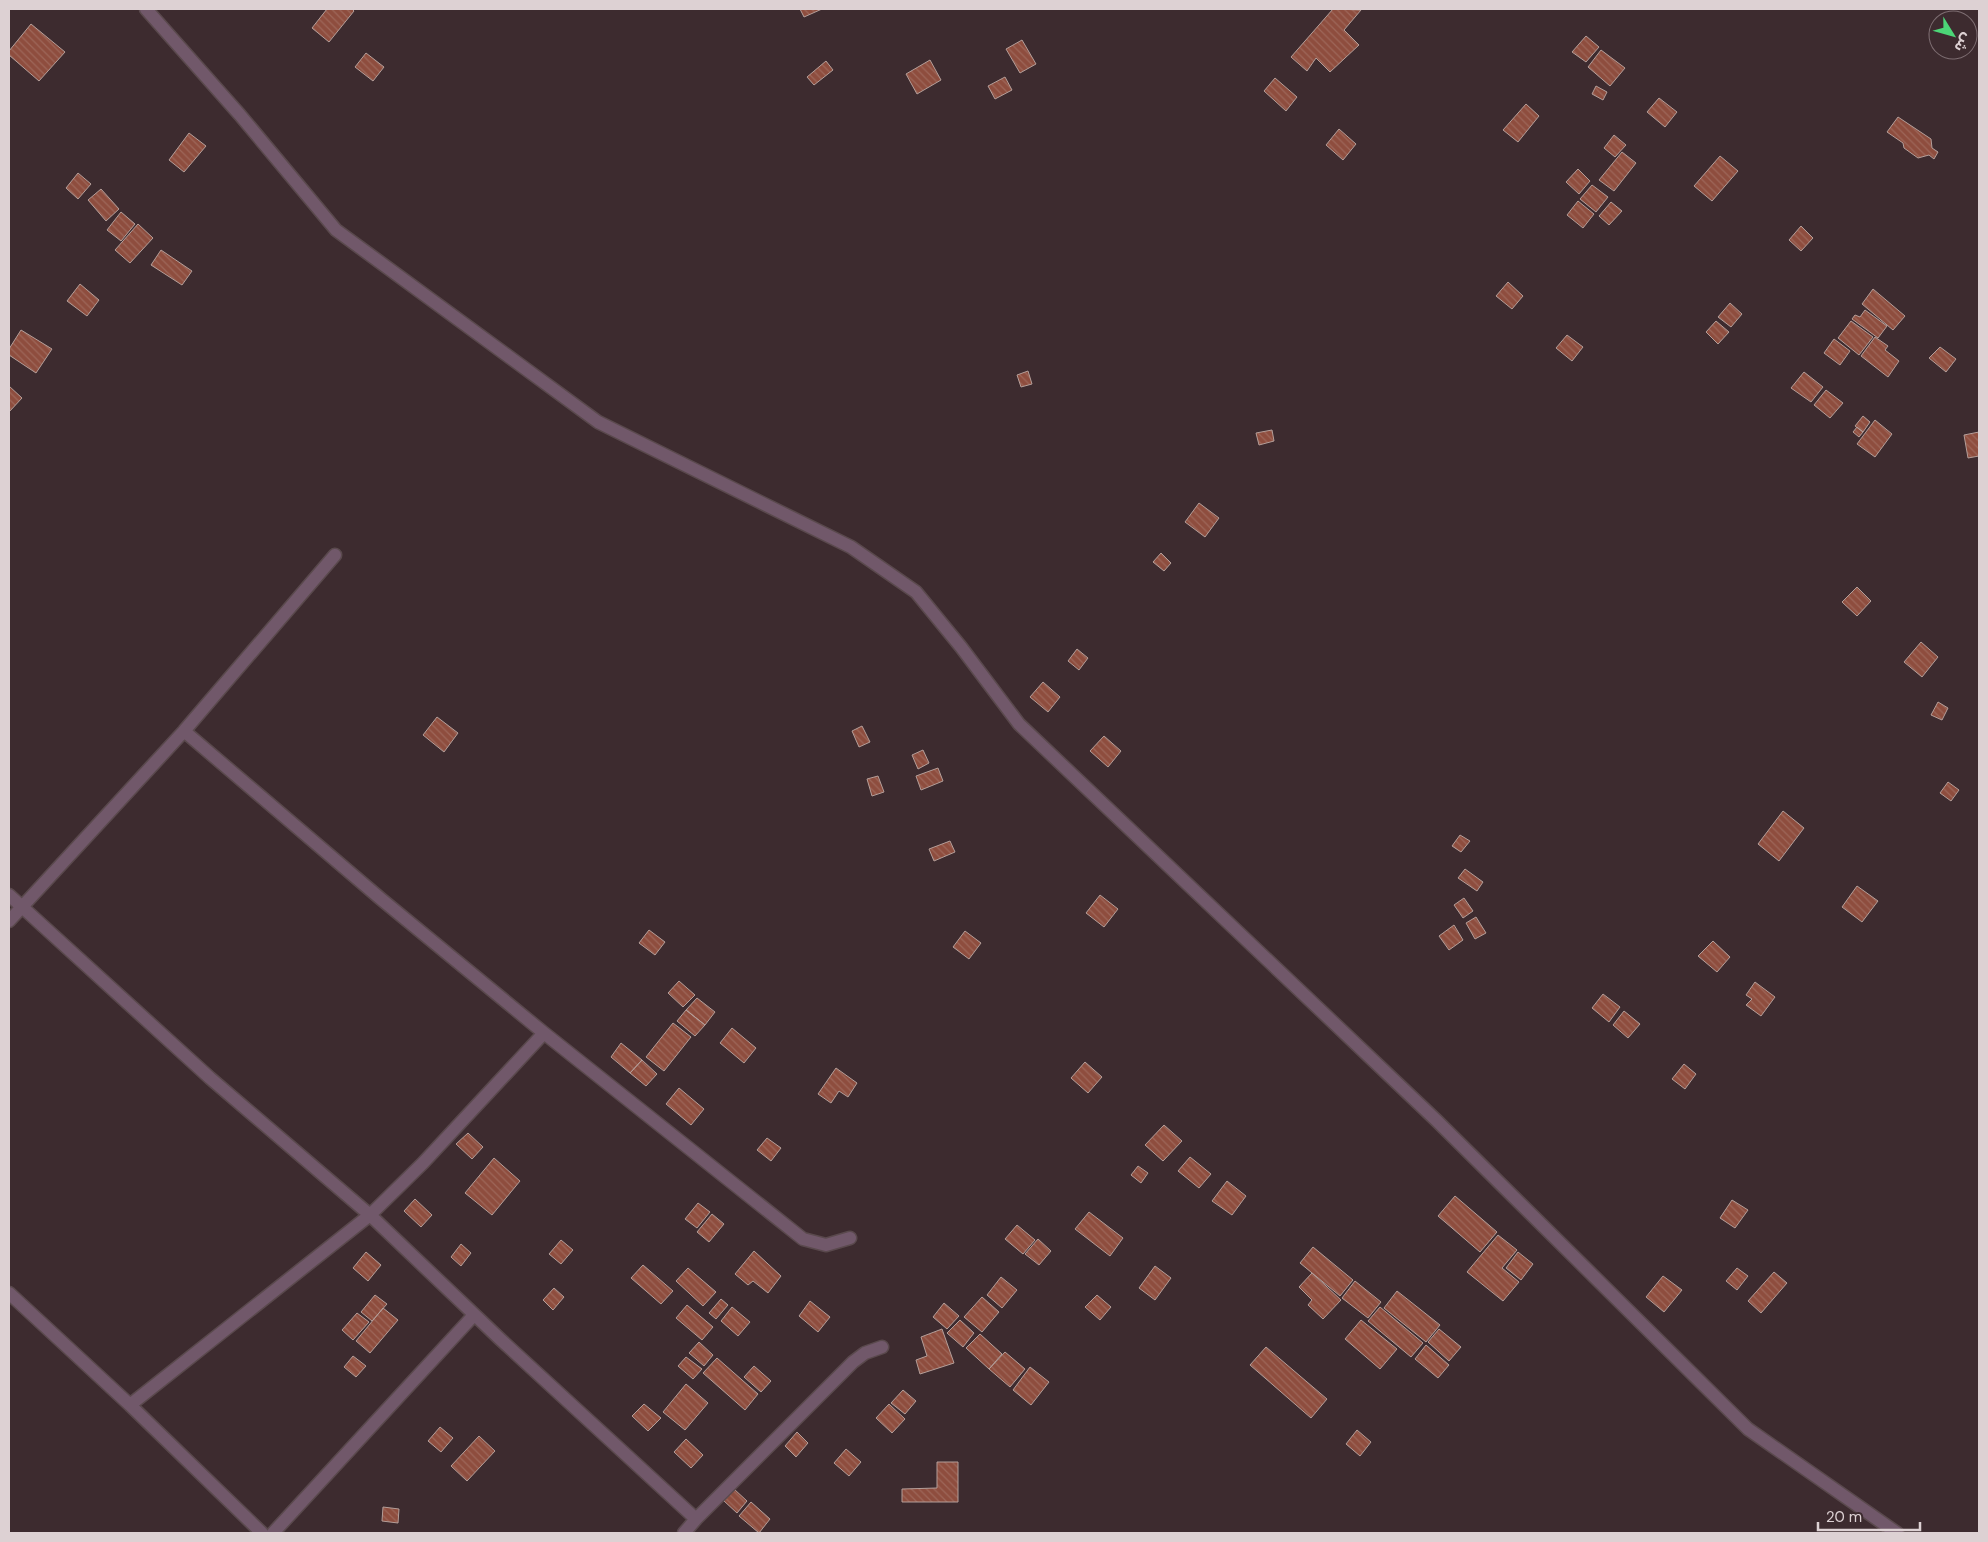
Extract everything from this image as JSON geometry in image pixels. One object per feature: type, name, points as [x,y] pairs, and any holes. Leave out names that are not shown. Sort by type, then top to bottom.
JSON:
[{"type":"street","points":[[146,9],[240,115],[336,230],[598,422],[851,547],[916,592],[961,647],[1019,724],[1436,1120],[1748,1429],[1897,1533]]},
{"type":"street","points":[[9,921],[184,731],[335,555]]},
{"type":"street","points":[[184,731],[380,899],[803,1239],[826,1245],[850,1238]]},
{"type":"street","points":[[9,895],[210,1078],[370,1215],[474,1315],[696,1519]]},
{"type":"street","points":[[130,1405],[370,1215],[424,1163],[544,1032]]},
{"type":"street","points":[[9,1294],[130,1405],[262,1533]]},
{"type":"street","points":[[273,1533],[474,1315]]},
{"type":"street","points":[[684,1533],[853,1362],[865,1353],[882,1347]]},
{"type":"building","points":[[327,9],[352,9],[354,11],[329,42],[312,28]]},
{"type":"building","points":[[800,9],[822,9],[804,17]]},
{"type":"building","points":[[1333,9],[1361,10],[1344,30],[1359,45],[1330,72],[1316,58],[1307,71],[1291,57]]},
{"type":"building","points":[[31,24],[65,52],[39,81],[9,55],[9,51]]},
{"type":"building","points":[[1586,36],[1599,47],[1586,62],[1572,52]]},
{"type":"building","points":[[1022,40],[1036,64],[1020,73],[1006,49]]},
{"type":"building","points":[[1601,50],[1625,68],[1610,86],[1588,67]]},
{"type":"building","points":[[366,53],[384,67],[373,81],[355,67]]},
{"type":"building","points":[[930,60],[941,80],[917,94],[906,74]]},
{"type":"building","points":[[826,61],[833,70],[814,85],[807,77]]},
{"type":"building","points":[[1005,77],[1012,90],[995,99],[988,86]]},
{"type":"building","points":[[1275,78],[1297,97],[1286,111],[1264,91]]},
{"type":"building","points":[[1596,86],[1607,92],[1603,100],[1592,94]]},
{"type":"building","points":[[1659,98],[1677,112],[1665,127],[1647,112]]},
{"type":"building","points":[[1526,104],[1539,116],[1518,142],[1503,130]]},
{"type":"building","points":[[1898,117],[1931,139],[1932,148],[1938,152],[1934,159],[1929,155],[1918,158],[1904,148],[1903,143],[1887,132]]},
{"type":"building","points":[[1339,129],[1356,144],[1343,160],[1326,145]]},
{"type":"building","points":[[189,133],[206,146],[184,172],[169,160]]},
{"type":"building","points":[[1614,135],[1626,145],[1615,157],[1604,148]]},
{"type":"building","points":[[1622,152],[1636,163],[1614,191],[1599,180]]},
{"type":"building","points":[[1720,156],[1738,171],[1712,201],[1694,186]]},
{"type":"building","points":[[1578,169],[1590,181],[1579,194],[1566,182]]},
{"type":"building","points":[[78,173],[91,184],[78,199],[66,188]]},
{"type":"building","points":[[1592,185],[1608,197],[1596,212],[1580,199]]},
{"type":"building","points":[[101,189],[119,209],[106,221],[88,200]]},
{"type":"building","points":[[1578,201],[1594,214],[1583,228],[1567,215]]},
{"type":"building","points":[[1611,202],[1622,211],[1609,225],[1599,216]]},
{"type":"building","points":[[121,212],[135,224],[121,241],[107,230]]},
{"type":"building","points":[[138,224],[153,238],[130,263],[115,250]]},
{"type":"building","points":[[1801,226],[1813,238],[1801,251],[1789,240]]},
{"type":"building","points":[[161,250],[192,271],[182,285],[151,265]]},
{"type":"building","points":[[1508,282],[1523,296],[1512,309],[1496,296]]},
{"type":"building","points":[[80,284],[99,300],[87,316],[67,301]]},
{"type":"building","points":[[1873,289],[1905,316],[1893,330],[1862,304]]},
{"type":"building","points":[[1730,303],[1742,314],[1731,327],[1718,317]]},
{"type":"building","points":[[1865,310],[1887,326],[1878,338],[1852,319],[1855,315],[1860,317]]},
{"type":"building","points":[[1716,321],[1729,332],[1718,344],[1706,332]]},
{"type":"building","points":[[1851,321],[1873,337],[1859,355],[1838,338]]},
{"type":"building","points":[[21,330],[52,349],[36,373],[9,355],[9,349]]},
{"type":"building","points":[[1567,335],[1583,347],[1572,361],[1556,348]]},
{"type":"building","points":[[1875,337],[1888,346],[1885,350],[1899,361],[1888,377],[1861,356]]},
{"type":"building","points":[[1834,339],[1850,351],[1840,365],[1824,353]]},
{"type":"building","points":[[1940,347],[1956,359],[1946,372],[1929,358]]},
{"type":"building","points":[[1028,371],[1032,384],[1021,387],[1017,375]]},
{"type":"building","points":[[1804,372],[1823,387],[1811,402],[1791,388]]},
{"type":"building","points":[[9,386],[22,398],[9,412]]},
{"type":"building","points":[[1826,390],[1843,403],[1830,418],[1814,405]]},
{"type":"building","points":[[1863,416],[1870,422],[1863,432],[1855,426]]},
{"type":"building","points":[[1875,420],[1892,434],[1875,457],[1857,444]]},
{"type":"building","points":[[1857,427],[1863,432],[1859,437],[1853,432]]},
{"type":"building","points":[[1272,430],[1274,441],[1259,445],[1256,433]]},
{"type":"building","points":[[1979,432],[1979,456],[1968,458],[1964,435]]},
{"type":"building","points":[[1199,503],[1219,518],[1205,537],[1185,522]]},
{"type":"building","points":[[1161,553],[1171,563],[1164,571],[1153,562]]},
{"type":"building","points":[[1857,587],[1871,601],[1857,616],[1842,602]]},
{"type":"building","points":[[1921,642],[1938,657],[1922,677],[1904,662]]},
{"type":"building","points":[[1077,649],[1088,658],[1079,670],[1068,661]]},
{"type":"building","points":[[1043,682],[1060,697],[1048,712],[1030,697]]},
{"type":"building","points":[[1938,702],[1948,708],[1942,720],[1931,715]]},
{"type":"building","points":[[437,717],[458,733],[444,752],[423,735]]},
{"type":"building","points":[[862,726],[870,742],[859,747],[852,731]]},
{"type":"building","points":[[1104,736],[1121,751],[1108,767],[1090,751]]},
{"type":"building","points":[[923,750],[929,763],[918,769],[912,755]]},
{"type":"building","points":[[938,768],[943,781],[921,790],[916,776]]},
{"type":"building","points":[[878,776],[884,792],[872,796],[867,779]]},
{"type":"building","points":[[1948,782],[1959,790],[1951,801],[1940,793]]},
{"type":"building","points":[[1783,811],[1804,828],[1779,861],[1758,844]]},
{"type":"building","points":[[1460,835],[1470,841],[1461,852],[1452,846]]},
{"type":"building","points":[[950,841],[955,852],[934,861],[929,849]]},
{"type":"building","points":[[1465,869],[1483,882],[1477,891],[1458,878]]},
{"type":"building","points":[[1857,886],[1878,901],[1862,922],[1842,907]]},
{"type":"building","points":[[1100,895],[1118,909],[1104,927],[1086,913]]},
{"type":"building","points":[[1464,898],[1473,911],[1463,918],[1454,905]]},
{"type":"building","points":[[1476,917],[1486,933],[1475,939],[1466,923]]},
{"type":"building","points":[[1454,925],[1463,940],[1449,950],[1439,936]]},
{"type":"building","points":[[649,930],[665,942],[655,955],[639,943]]},
{"type":"building","points":[[965,931],[981,943],[969,959],[953,947]]},
{"type":"building","points":[[1713,941],[1730,957],[1717,972],[1698,956]]},
{"type":"building","points":[[679,981],[695,995],[683,1007],[668,993]]},
{"type":"building","points":[[1755,982],[1775,997],[1761,1016],[1746,1005],[1752,999],[1746,995]]},
{"type":"building","points":[[1603,994],[1620,1007],[1609,1022],[1592,1008]]},
{"type":"building","points":[[697,998],[715,1012],[705,1025],[686,1010]]},
{"type":"building","points":[[686,1010],[705,1025],[695,1036],[677,1021]]},
{"type":"building","points":[[1624,1011],[1640,1024],[1628,1038],[1613,1025]]},
{"type":"building","points":[[673,1023],[691,1037],[664,1071],[646,1057]]},
{"type":"building","points":[[732,1028],[756,1048],[744,1063],[720,1043]]},
{"type":"building","points":[[621,1043],[642,1060],[630,1073],[611,1057]]},
{"type":"building","points":[[642,1060],[657,1074],[646,1086],[630,1073]]},
{"type":"building","points":[[1085,1062],[1102,1077],[1088,1093],[1071,1078]]},
{"type":"building","points":[[1684,1064],[1696,1074],[1685,1089],[1672,1079]]},
{"type":"building","points":[[836,1068],[857,1083],[848,1097],[839,1091],[831,1103],[818,1094]]},
{"type":"building","points":[[679,1088],[704,1109],[691,1125],[666,1104]]},
{"type":"building","points":[[1164,1125],[1182,1141],[1163,1161],[1145,1145]]},
{"type":"building","points":[[468,1133],[483,1147],[472,1159],[456,1144]]},
{"type":"building","points":[[767,1138],[781,1148],[771,1161],[757,1150]]},
{"type":"building","points":[[1190,1157],[1211,1174],[1199,1188],[1178,1171]]},
{"type":"building","points":[[494,1158],[520,1181],[492,1215],[465,1193]]},
{"type":"building","points":[[1138,1166],[1148,1173],[1141,1183],[1131,1175]]},
{"type":"building","points":[[1227,1181],[1246,1196],[1232,1215],[1212,1201]]},
{"type":"building","points":[[1455,1196],[1497,1232],[1480,1252],[1438,1216]]},
{"type":"building","points":[[415,1199],[432,1215],[421,1227],[404,1211]]},
{"type":"building","points":[[1732,1200],[1748,1210],[1735,1228],[1720,1218]]},
{"type":"building","points":[[698,1203],[710,1212],[697,1228],[685,1219]]},
{"type":"building","points":[[1089,1212],[1123,1238],[1110,1256],[1075,1229]]},
{"type":"building","points":[[712,1214],[724,1224],[709,1242],[697,1232]]},
{"type":"building","points":[[1017,1225],[1035,1240],[1023,1254],[1005,1239]]},
{"type":"building","points":[[1498,1235],[1517,1250],[1502,1268],[1519,1282],[1503,1301],[1467,1272]]},
{"type":"building","points":[[1038,1239],[1051,1251],[1039,1265],[1025,1254]]},
{"type":"building","points":[[561,1240],[573,1250],[561,1264],[549,1254]]},
{"type":"building","points":[[461,1244],[471,1253],[461,1266],[451,1257]]},
{"type":"building","points":[[1313,1247],[1353,1280],[1340,1296],[1300,1263]]},
{"type":"building","points":[[754,1251],[781,1276],[768,1293],[753,1281],[748,1285],[735,1274]]},
{"type":"building","points":[[366,1252],[381,1265],[368,1281],[353,1268]]},
{"type":"building","points":[[1518,1252],[1533,1264],[1521,1280],[1506,1268]]},
{"type":"building","points":[[643,1265],[673,1291],[661,1304],[631,1278]]},
{"type":"building","points":[[1155,1266],[1171,1278],[1155,1300],[1139,1288]]},
{"type":"building","points":[[688,1268],[716,1292],[703,1306],[676,1281]]},
{"type":"building","points":[[1737,1268],[1748,1276],[1737,1290],[1726,1281]]},
{"type":"building","points":[[1774,1272],[1787,1283],[1761,1313],[1748,1301]]},
{"type":"building","points":[[1312,1273],[1341,1300],[1323,1319],[1308,1305],[1312,1300],[1299,1287]]},
{"type":"building","points":[[1663,1276],[1682,1290],[1664,1312],[1646,1297]]},
{"type":"building","points":[[1001,1277],[1017,1290],[1002,1308],[987,1295]]},
{"type":"building","points":[[1355,1281],[1381,1302],[1368,1318],[1342,1298]]},
{"type":"building","points":[[554,1288],[564,1297],[553,1310],[543,1300]]},
{"type":"building","points":[[1397,1291],[1440,1325],[1426,1342],[1384,1308]]},
{"type":"building","points":[[375,1295],[387,1304],[372,1321],[361,1312]]},
{"type":"building","points":[[1097,1295],[1111,1307],[1100,1320],[1085,1307]]},
{"type":"building","points":[[982,1297],[999,1312],[982,1332],[964,1317]]},
{"type":"building","points":[[721,1299],[728,1305],[716,1319],[709,1313]]},
{"type":"building","points":[[810,1301],[830,1317],[818,1332],[799,1316]]},
{"type":"building","points":[[944,1303],[959,1316],[947,1329],[933,1317]]},
{"type":"building","points":[[687,1305],[713,1327],[702,1340],[676,1318]]},
{"type":"building","points":[[732,1307],[750,1322],[738,1336],[721,1321]]},
{"type":"building","points":[[1380,1307],[1423,1343],[1411,1357],[1368,1321]]},
{"type":"building","points":[[383,1308],[398,1320],[370,1353],[356,1341]]},
{"type":"building","points":[[357,1313],[369,1322],[353,1340],[342,1330]]},
{"type":"building","points":[[960,1320],[974,1333],[963,1347],[947,1333]]},
{"type":"building","points":[[1361,1320],[1397,1349],[1380,1369],[1345,1339]]},
{"type":"building","points":[[942,1329],[954,1363],[920,1374],[916,1360],[927,1356],[921,1337]]},
{"type":"building","points":[[1439,1329],[1461,1347],[1449,1361],[1428,1342]]},
{"type":"building","points":[[980,1334],[1002,1354],[989,1369],[966,1348]]},
{"type":"building","points":[[699,1342],[713,1355],[704,1366],[689,1353]]},
{"type":"building","points":[[1426,1345],[1449,1365],[1438,1378],[1415,1359]]},
{"type":"building","points":[[1266,1347],[1327,1399],[1311,1418],[1250,1365]]},
{"type":"building","points":[[1005,1352],[1025,1369],[1010,1387],[989,1369]]},
{"type":"building","points":[[353,1356],[366,1366],[356,1377],[344,1367]]},
{"type":"building","points":[[686,1357],[702,1369],[693,1379],[678,1366]]},
{"type":"building","points":[[717,1358],[758,1394],[745,1410],[703,1373]]},
{"type":"building","points":[[754,1366],[771,1381],[761,1392],[744,1377]]},
{"type":"building","points":[[1030,1367],[1049,1382],[1031,1405],[1013,1390]]},
{"type":"building","points":[[686,1384],[708,1403],[685,1430],[663,1412]]},
{"type":"building","points":[[903,1390],[916,1401],[905,1414],[891,1403]]},
{"type":"building","points":[[644,1404],[661,1418],[648,1431],[632,1416]]},
{"type":"building","points":[[889,1404],[905,1419],[892,1433],[876,1418]]},
{"type":"building","points":[[440,1427],[453,1438],[441,1452],[428,1441]]},
{"type":"building","points":[[1357,1430],[1371,1442],[1360,1456],[1346,1444]]},
{"type":"building","points":[[797,1432],[808,1443],[796,1457],[785,1446]]},
{"type":"building","points":[[479,1436],[495,1451],[467,1481],[451,1466]]},
{"type":"building","points":[[686,1439],[703,1455],[691,1468],[674,1452]]},
{"type":"building","points":[[846,1449],[861,1462],[849,1476],[834,1463]]},
{"type":"building","points":[[937,1462],[958,1462],[958,1502],[902,1502],[902,1489],[937,1488]]},
{"type":"building","points":[[734,1489],[747,1501],[737,1513],[724,1501]]},
{"type":"building","points":[[751,1502],[770,1519],[759,1533],[739,1516]]},
{"type":"building","points":[[383,1507],[399,1509],[398,1523],[382,1521]]}]
